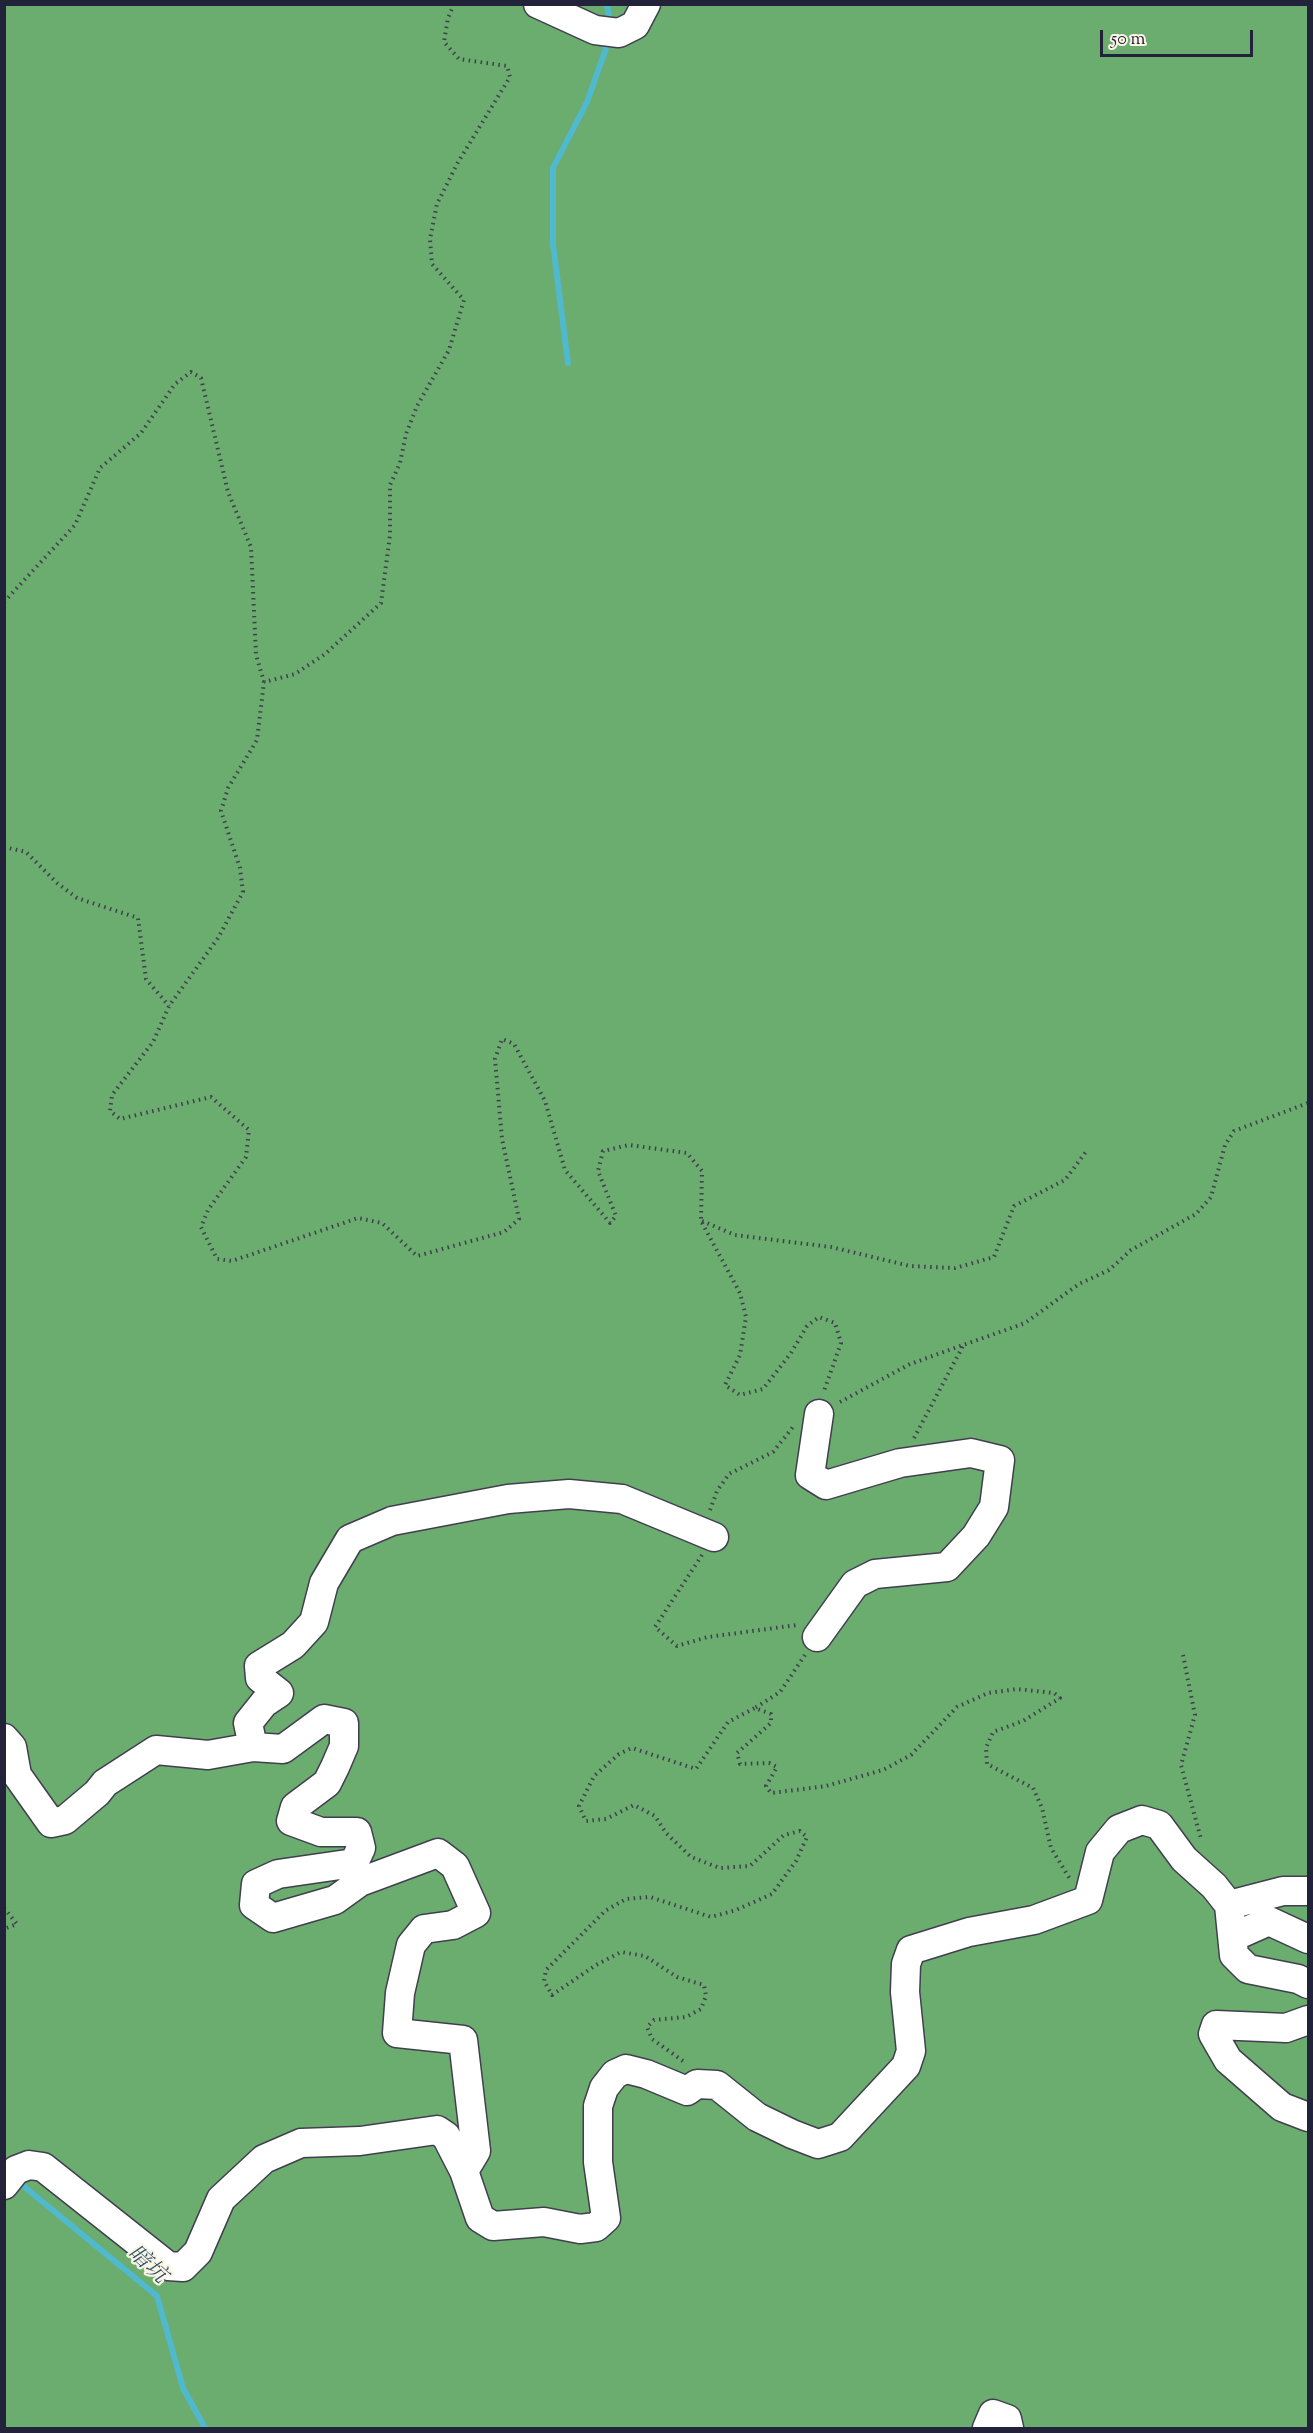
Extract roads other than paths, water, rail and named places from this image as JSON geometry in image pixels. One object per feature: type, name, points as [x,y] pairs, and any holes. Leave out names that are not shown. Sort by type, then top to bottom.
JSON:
[{"type":"street","points":[[538,4],[595,30],[619,33],[635,25],[646,4]]},
{"type":"street","points":[[817,1637],[855,1584],[875,1574],[947,1567],[976,1536],[994,1508],[999,1460],[971,1453],[900,1463],[826,1485],[810,1475],[819,1414]]},
{"type":"street","points":[[253,1748],[248,1723],[264,1703],[279,1693],[260,1678],[259,1666],[293,1645],[314,1622],[324,1583],[350,1539],[402,1519],[508,1499],[569,1494],[622,1499],[714,1538]]},
{"type":"street","points":[[4,1738],[12,1747],[17,1775],[51,1823],[65,1820],[97,1793],[105,1783],[156,1750],[208,1755],[253,1748],[283,1749],[324,1719],[344,1723],[344,1746],[327,1782],[295,1807],[291,1821],[321,1832],[357,1832],[361,1848],[354,1863],[278,1874],[256,1884],[254,1905],[273,1918],[335,1900],[360,1882],[438,1853],[455,1866],[476,1913],[453,1925],[424,1929],[411,1945],[400,1993],[397,2033],[463,2040],[476,2151],[464,2171]]},
{"type":"street","points":[[4,2185],[16,2170],[29,2165],[43,2167],[168,2266],[183,2267],[198,2252],[222,2199],[264,2159],[301,2142],[360,2141],[437,2130],[446,2136],[464,2171],[480,2218],[493,2226],[544,2222],[580,2229],[596,2227],[606,2217],[598,2162],[598,2106],[603,2088],[615,2073],[626,2069],[646,2074],[687,2091],[697,2084],[717,2085],[757,2117],[818,2144],[840,2137],[906,2066],[911,2051],[905,1992],[906,1964],[911,1950],[969,1932],[1034,1920],[1088,1900],[1100,1852],[1119,1829],[1142,1820],[1159,1825],[1184,1859],[1214,1886],[1229,1905],[1234,1955],[1248,1969],[1298,1979],[1308,1984]]},
{"type":"street","points":[[1229,1905],[1283,1891],[1308,1891]]},
{"type":"street","points":[[1233,1937],[1269,1921],[1308,1940]]},
{"type":"street","points":[[1308,2020],[1286,2028],[1216,2025],[1213,2034],[1228,2060],[1282,2108],[1308,2117]]},
{"type":"street","points":[[987,2428],[993,2414],[1007,2419],[1009,2428]]},
{"type":"waterway","points":[[607,4],[610,25]]},
{"type":"waterway","points":[[568,363],[553,244],[553,168],[587,102],[609,40]]},
{"type":"waterway","name":"暗坑","points":[[16,2180],[157,2296],[183,2388],[205,2428]]}]
